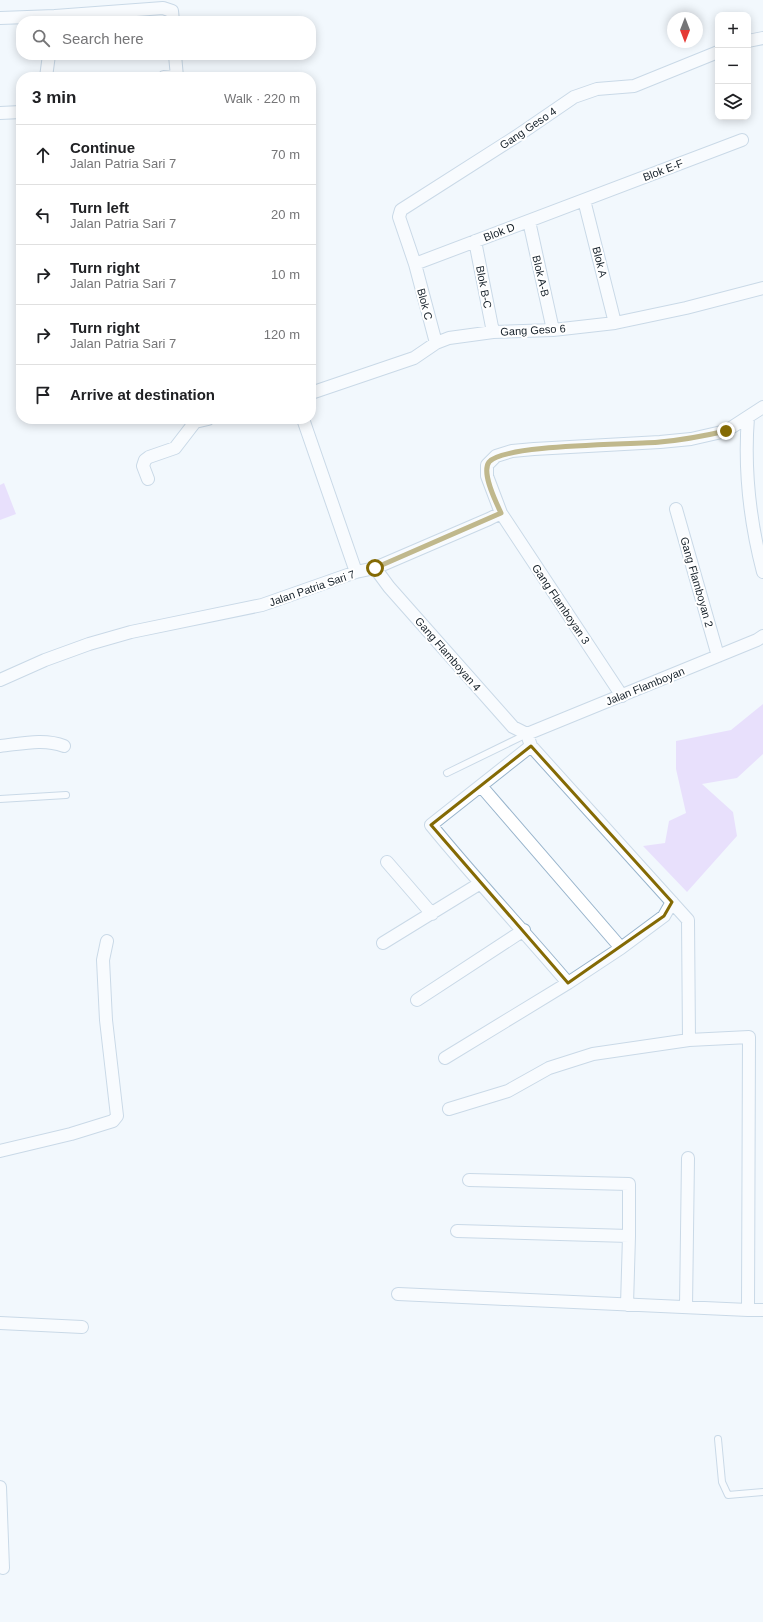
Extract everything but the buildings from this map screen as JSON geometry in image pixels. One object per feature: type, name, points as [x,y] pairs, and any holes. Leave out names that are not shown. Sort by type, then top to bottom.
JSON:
[{"type":"street","points":[[76,16],[163,8],[172,11],[172,16]]},
{"type":"street","points":[[0,18],[16,18]]},
{"type":"street","points":[[751,40],[763,38]]},
{"type":"street","name":"Gang Geso 4","points":[[415,264],[399,214],[404,208],[517,136],[574,97],[597,89],[634,86],[715,53]]},
{"type":"street","points":[[47,72],[48,60]]},
{"type":"street","points":[[175,60],[177,72]]},
{"type":"street","points":[[0,113],[16,112]]},
{"type":"street","name":"Blok E-F","points":[[584,200],[742,140]]},
{"type":"street","name":"Blok D","points":[[415,264],[584,200]]},
{"type":"street","name":"Blok A","points":[[584,200],[615,323]]},
{"type":"street","name":"Blok A-B","points":[[528,221],[553,330]]},
{"type":"street","name":"Blok B-C","points":[[475,241],[493,332]]},
{"type":"street","name":"Blok C","points":[[415,264],[436,344]]},
{"type":"street","name":"Gang Geso 6","points":[[316,391],[414,358],[436,344],[449,338],[493,332],[553,330],[615,323],[686,308],[763,288]]},
{"type":"street","points":[[501,513],[486,476],[487,465],[496,456],[534,449],[691,439],[726,431],[763,407]]},
{"type":"street","points":[[748,417],[746,440],[748,483],[760,539],[763,572]]},
{"type":"street","points":[[148,479],[143,466],[145,460],[149,457],[175,448],[193,424]]},
{"type":"street","points":[[305,424],[356,572]]},
{"type":"street","name":"Gang Flamboyan 2","points":[[676,509],[718,656]]},
{"type":"street","name":"Jalan Patria Sari 7","points":[[0,680],[45,660],[89,644],[131,632],[262,605],[356,572],[375,568],[501,513]]},
{"type":"street","name":"Gang Flamboyan 3","points":[[501,513],[622,696]]},
{"type":"street","name":"Gang Flamboyan 4","points":[[375,568],[400,599],[513,727],[527,734]]},
{"type":"street","name":"Jalan Flamboyan","points":[[527,734],[622,696],[763,636]]},
{"type":"street","points":[[527,734],[531,746],[688,920],[689,1040]]},
{"type":"street","points":[[0,746],[35,742],[50,742],[64,746]]},
{"type":"street","points":[[531,746],[430,825],[479,884],[524,930],[568,984]]},
{"type":"street","points":[[481,786],[621,948]]},
{"type":"street","points":[[387,862],[432,914]]},
{"type":"street","points":[[383,943],[479,884]]},
{"type":"street","points":[[445,1058],[568,984],[621,948],[664,916],[672,902]]},
{"type":"street","points":[[417,1000],[524,930]]},
{"type":"street","points":[[0,1151],[71,1134],[113,1121],[117,1116],[106,1020],[103,960],[107,941]]},
{"type":"street","points":[[449,1109],[508,1091],[549,1068],[593,1054],[689,1040],[750,1037],[748,1310]]},
{"type":"street","points":[[686,1307],[688,1158]]},
{"type":"street","points":[[469,1180],[629,1184],[627,1305]]},
{"type":"street","points":[[457,1231],[629,1236]]},
{"type":"street","points":[[398,1294],[763,1310]]},
{"type":"street","points":[[0,1323],[82,1327]]},
{"type":"street","points":[[0,1487],[4,1568]]},
{"type":"lane","points":[[446,773],[527,734]]},
{"type":"lane","points":[[0,799],[66,796]]},
{"type":"lane","points":[[718,1439],[722,1482],[728,1496],[763,1492]]},
{"type":"highlighted area","points":[[531,746],[672,902],[664,916],[568,983],[431,825]]},
{"type":"shaded area","points":[[4,483],[16,514],[0,520],[0,485]]},
{"type":"shaded area","points":[[763,704],[763,754],[737,778],[702,784],[733,812],[737,836],[687,892],[643,846],[665,843],[669,821],[686,813],[676,769],[676,741],[731,730]]},
{"type":"route","points":[[375,568],[501,513],[486,476],[487,465],[489,461],[496,456],[534,449],[691,439],[726,431]]}]
